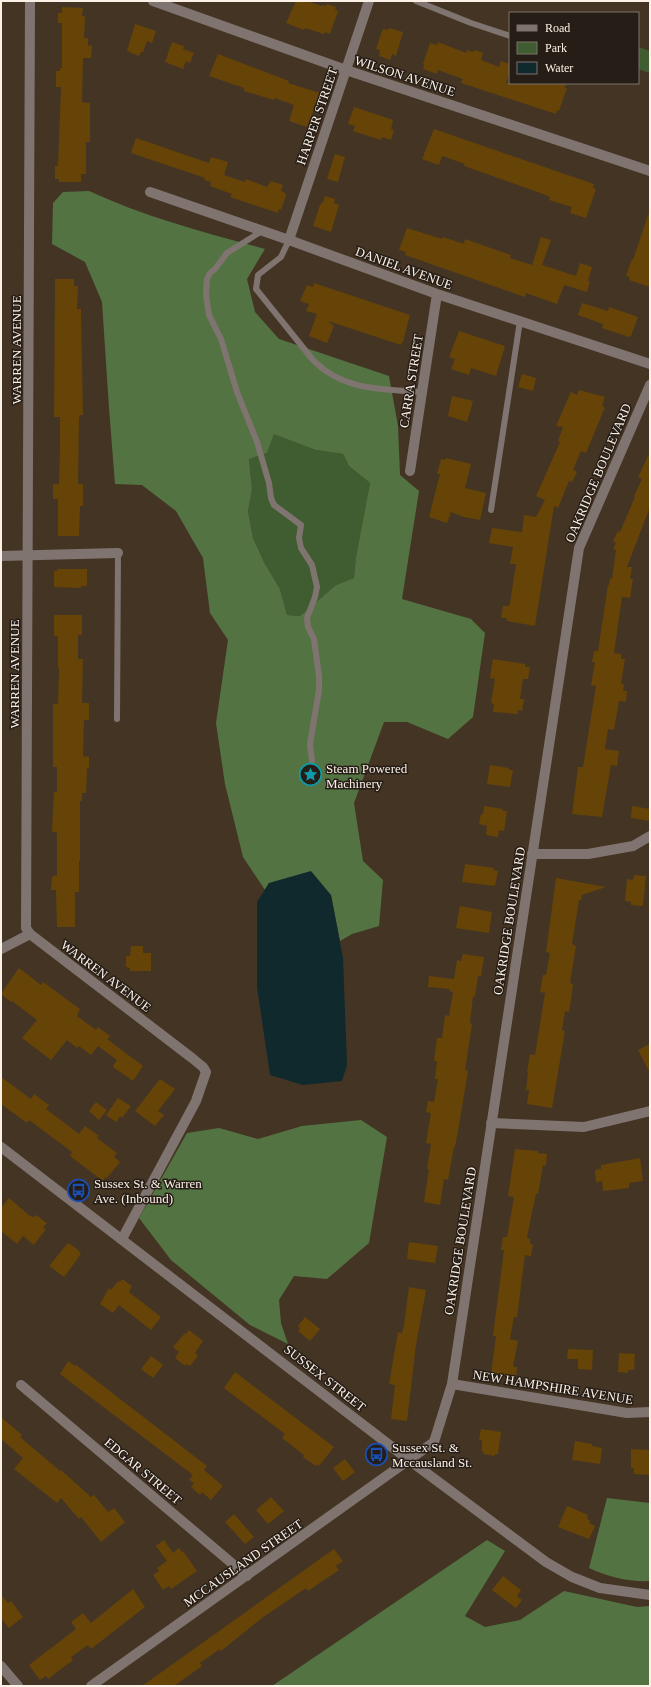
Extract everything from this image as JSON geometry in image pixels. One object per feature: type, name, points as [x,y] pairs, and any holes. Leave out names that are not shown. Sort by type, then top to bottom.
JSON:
[{"type":"street","name":"WARREN AVENUE","points":[[30,1],[26,928],[30,934],[192,1058],[203,1067],[206,1072],[196,1100],[122,1239]]},
{"type":"street","name":"WILSON AVENUE","points":[[153,1],[346,70],[650,171]]},
{"type":"street","name":"HARPER STREET","points":[[289,240],[369,1]]},
{"type":"street","name":"DANIEL AVENUE","points":[[150,192],[289,240],[437,294],[650,364]]},
{"type":"street","name":"CARRA STREET","points":[[410,471],[437,294]]},
{"type":"street","name":"OAKRIDGE BOULEVARD","points":[[409,1460],[434,1442],[452,1384],[579,548],[650,385]]},
{"type":"street","points":[[1,556],[118,553]]},
{"type":"street","points":[[532,854],[588,854],[633,846],[650,836]]},
{"type":"street","points":[[1,949],[30,934]]},
{"type":"street","points":[[491,1123],[584,1127],[650,1111]]},
{"type":"street","name":"SUSSEX STREET","points":[[1,1147],[409,1460],[546,1562],[572,1577],[600,1588],[650,1595]]},
{"type":"street","name":"NEW HAMPSHIRE AVENUE","points":[[452,1384],[627,1413],[650,1412]]},
{"type":"street","name":"EDGAR STREET","points":[[21,1385],[247,1576]]},
{"type":"street","name":"MCCAUSLAND STREET","points":[[91,1686],[409,1460]]},
{"type":"street","points":[[1,1666],[18,1686]]},
{"type":"lane","points":[[416,1],[471,23],[509,36]]},
{"type":"lane","points":[[262,231],[228,253],[210,273],[207,279],[206,295],[209,315],[221,338],[237,392],[257,442],[269,483],[271,498],[274,505],[300,525],[299,538],[301,548],[312,565],[316,576],[316,592],[306,618],[308,627],[314,639],[319,676],[319,690],[310,744],[312,761]]},
{"type":"lane","points":[[289,240],[281,257],[258,275],[256,289],[313,360],[322,370],[338,379],[363,388],[422,392]]},
{"type":"lane","points":[[491,510],[520,321]]},
{"type":"lane","points":[[117,719],[118,553]]},
{"type":"green space","points":[[639,47],[650,51],[650,73],[639,69]]},
{"type":"green space","points":[[89,191],[154,217],[265,249],[247,279],[255,312],[279,339],[389,376],[398,426],[400,475],[419,491],[402,599],[471,619],[485,633],[473,717],[448,739],[407,722],[384,722],[354,803],[363,861],[383,880],[379,926],[352,934],[340,941],[331,895],[269,883],[265,890],[243,857],[225,784],[216,723],[228,640],[210,613],[203,558],[176,511],[142,485],[115,484],[102,302],[85,262],[52,244],[53,203],[63,192]],"holes":[[[274,434],[316,450],[343,454],[349,466],[370,483],[356,557],[354,578],[336,585],[300,616],[287,615],[280,589],[265,564],[253,538],[248,511],[252,489],[249,459],[267,453]]]},
{"type":"green space","points":[[274,433],[316,450],[343,454],[349,466],[370,483],[356,557],[354,578],[336,585],[300,616],[287,615],[280,589],[265,564],[253,538],[248,511],[252,489],[249,459],[267,453]]},
{"type":"green space","points":[[361,1120],[387,1137],[369,1243],[327,1279],[294,1276],[279,1300],[281,1323],[288,1344],[250,1325],[171,1260],[139,1218],[187,1133],[219,1128],[258,1139],[302,1126]]},
{"type":"green space","points":[[607,1498],[650,1503],[650,1581],[635,1581],[619,1578],[589,1568]]},
{"type":"green space","points":[[487,1540],[505,1551],[465,1616],[485,1627],[520,1620],[564,1591],[637,1607],[650,1606],[650,1686],[272,1686]]},
{"type":"water","points":[[311,871],[331,895],[343,958],[347,1065],[342,1081],[303,1085],[270,1075],[257,987],[257,902],[269,883]]},
{"type":"building","points":[[296,1],[307,1],[321,6],[326,6],[327,4],[336,7],[335,9],[338,11],[330,34],[325,32],[324,34],[305,28],[304,30],[286,23]]},
{"type":"building","points":[[62,7],[83,8],[82,16],[85,16],[84,38],[88,38],[88,46],[92,45],[91,58],[83,58],[82,102],[90,103],[90,142],[86,142],[86,174],[81,174],[81,182],[59,182],[59,179],[55,179],[55,166],[58,166],[61,87],[56,87],[56,71],[60,71],[60,68],[62,68],[62,23],[58,23],[58,13],[62,13]]},
{"type":"building","points":[[135,24],[156,31],[152,43],[147,41],[143,52],[141,52],[139,56],[127,51]]},
{"type":"building","points":[[389,28],[403,32],[396,56],[392,54],[390,60],[379,56],[380,50],[376,49],[382,31],[384,29],[388,30]]},
{"type":"building","points":[[172,42],[184,46],[183,49],[194,53],[190,63],[186,61],[183,69],[165,62]]},
{"type":"building","points":[[438,42],[466,53],[467,50],[473,52],[474,50],[483,53],[481,60],[499,67],[501,61],[509,64],[509,74],[506,83],[509,84],[566,84],[565,88],[567,88],[559,111],[557,110],[556,114],[461,83],[463,79],[438,70],[437,74],[423,69],[423,64],[430,43],[437,45]]},
{"type":"building","points":[[218,54],[289,81],[288,83],[320,93],[307,127],[289,121],[294,105],[275,98],[274,100],[244,91],[244,88],[209,76]]},
{"type":"building","points":[[354,107],[393,120],[391,129],[394,130],[391,140],[382,137],[381,140],[353,131],[355,126],[348,124]]},
{"type":"building","points":[[434,129],[594,184],[593,188],[596,189],[586,218],[570,213],[572,207],[549,200],[550,197],[464,166],[465,164],[442,156],[439,165],[422,159]]},
{"type":"building","points":[[136,138],[209,163],[211,157],[228,162],[224,175],[245,182],[246,179],[267,187],[271,181],[283,185],[281,191],[286,195],[281,210],[279,209],[278,213],[230,197],[232,194],[210,186],[211,182],[204,180],[205,178],[131,153]]},
{"type":"building","points":[[335,154],[345,157],[338,182],[327,179]]},
{"type":"building","points":[[325,196],[335,199],[334,203],[339,205],[331,232],[313,226],[320,205]]},
{"type":"building","points":[[648,215],[650,215],[650,287],[629,280],[630,277],[626,276]]},
{"type":"building","points":[[407,228],[464,244],[465,239],[511,255],[510,258],[532,265],[541,237],[551,240],[542,265],[576,276],[580,263],[592,267],[587,292],[564,285],[557,304],[526,293],[525,297],[405,255],[406,252],[399,250]]},
{"type":"building","points":[[55,279],[74,279],[74,286],[78,286],[77,309],[81,309],[83,415],[80,415],[79,418],[78,484],[83,484],[83,506],[80,506],[79,536],[58,536],[58,499],[53,499],[53,484],[59,484],[60,447],[60,417],[54,417]]},
{"type":"building","points":[[314,283],[410,315],[401,345],[328,321],[334,326],[327,343],[309,336],[317,314],[306,311],[309,304],[300,301],[307,285],[313,287]]},
{"type":"building","points":[[582,303],[608,311],[609,307],[638,317],[631,336],[629,337],[602,328],[603,324],[578,315]]},
{"type":"building","points":[[459,331],[505,346],[496,376],[471,368],[469,375],[451,369],[455,359],[449,357]]},
{"type":"building","points":[[522,374],[536,378],[533,391],[518,387]]},
{"type":"building","points":[[579,390],[605,397],[602,406],[605,407],[586,453],[581,451],[573,470],[577,472],[572,482],[569,481],[558,508],[554,506],[535,626],[507,621],[507,618],[501,618],[503,606],[509,606],[510,603],[516,564],[510,564],[513,547],[489,543],[492,528],[522,532],[524,515],[536,517],[545,500],[536,496],[560,442],[558,441],[563,427],[556,426],[571,392],[577,395]]},
{"type":"building","points":[[452,396],[473,401],[467,422],[448,416]]},
{"type":"building","points":[[650,452],[650,507],[627,567],[632,567],[630,579],[633,579],[630,598],[622,597],[614,653],[621,654],[621,659],[625,659],[621,684],[624,684],[623,691],[627,691],[626,702],[619,701],[614,730],[608,729],[605,749],[619,751],[617,766],[611,765],[602,817],[572,814],[578,767],[583,767],[596,686],[591,685],[595,662],[592,662],[594,651],[598,651],[608,585],[610,578],[612,579],[616,550],[613,549],[616,543],[613,541],[618,531],[620,532],[635,497],[634,496],[642,479],[638,477]]},
{"type":"building","points":[[446,458],[471,464],[465,488],[486,493],[480,520],[464,517],[451,512],[447,523],[429,517],[440,474],[437,474],[441,459],[445,460]]},
{"type":"building","points":[[57,569],[87,569],[87,586],[81,586],[81,588],[54,587],[54,571],[57,571]]},
{"type":"building","points":[[54,615],[82,615],[82,635],[78,635],[78,659],[83,659],[82,703],[89,703],[89,720],[84,720],[83,756],[89,757],[89,768],[87,768],[86,793],[82,793],[82,801],[80,801],[79,892],[75,892],[75,927],[57,927],[56,890],[51,890],[52,877],[57,875],[57,833],[52,831],[54,792],[57,792],[57,767],[53,767],[53,704],[58,703],[59,668],[58,636],[54,636]]},
{"type":"building","points":[[493,659],[525,664],[525,667],[530,667],[528,679],[523,679],[520,699],[524,699],[522,711],[518,710],[518,714],[493,712],[494,704],[491,703],[495,679],[490,678]]},
{"type":"building","points":[[490,765],[513,770],[510,787],[487,784]]},
{"type":"building","points":[[484,806],[507,811],[504,831],[499,830],[498,837],[486,835],[487,826],[479,824]]},
{"type":"building","points":[[632,806],[650,809],[650,821],[631,818]]},
{"type":"building","points":[[465,864],[494,868],[493,870],[498,871],[495,886],[462,882]]},
{"type":"building","points":[[634,875],[646,876],[643,906],[631,905],[631,902],[625,901],[627,879],[633,880]]},
{"type":"building","points":[[556,878],[606,887],[582,895],[581,900],[579,900],[572,944],[576,946],[570,983],[573,984],[571,1000],[569,1012],[565,1011],[562,1030],[565,1031],[552,1108],[527,1104],[529,1090],[526,1090],[530,1054],[535,1055],[545,993],[540,992],[543,975],[546,975],[550,953],[546,952]]},
{"type":"building","points":[[460,906],[492,912],[489,933],[456,928]]},
{"type":"building","points":[[131,946],[143,946],[143,953],[151,953],[151,971],[130,971],[130,968],[126,967],[126,956],[130,956]]},
{"type":"building","points":[[463,954],[484,957],[481,976],[478,976],[475,997],[473,996],[470,1023],[472,1024],[465,1070],[468,1071],[458,1131],[448,1180],[444,1179],[440,1205],[424,1202],[431,1144],[426,1143],[431,1113],[426,1112],[428,1101],[434,1102],[438,1079],[435,1079],[437,1061],[434,1061],[437,1038],[442,1038],[445,1015],[449,1016],[453,992],[449,991],[450,989],[428,987],[429,976],[454,979],[457,960],[461,961]]},
{"type":"building","points":[[19,968],[41,985],[43,982],[80,1009],[77,1016],[96,1030],[98,1027],[110,1036],[107,1039],[143,1066],[133,1081],[113,1067],[117,1060],[98,1046],[91,1055],[79,1046],[77,1048],[67,1040],[51,1060],[22,1038],[37,1020],[1,994]]},
{"type":"building","points":[[650,1044],[650,1073],[638,1050]]},
{"type":"building","points":[[1,1077],[31,1099],[34,1094],[49,1105],[46,1109],[79,1134],[85,1126],[99,1136],[97,1138],[117,1153],[114,1157],[120,1162],[107,1178],[105,1177],[103,1181],[70,1156],[72,1152],[29,1120],[27,1123],[1,1104]]},
{"type":"building","points":[[160,1079],[175,1089],[158,1111],[164,1115],[155,1126],[135,1111]]},
{"type":"building","points":[[118,1098],[131,1106],[122,1118],[120,1116],[116,1122],[106,1115]]},
{"type":"building","points":[[96,1102],[107,1110],[99,1120],[89,1111]]},
{"type":"building","points":[[515,1149],[538,1151],[538,1153],[547,1154],[546,1166],[543,1165],[538,1194],[536,1194],[527,1238],[530,1239],[530,1244],[533,1244],[531,1256],[525,1255],[517,1317],[514,1317],[510,1339],[518,1341],[513,1367],[517,1367],[516,1378],[491,1374],[496,1336],[493,1336],[504,1250],[501,1250],[503,1237],[507,1237],[514,1197],[508,1196]]},
{"type":"building","points":[[640,1158],[643,1181],[629,1183],[629,1188],[603,1191],[602,1181],[596,1182],[595,1170],[601,1169],[601,1165]]},
{"type":"building","points":[[9,1198],[30,1216],[34,1217],[36,1215],[47,1223],[43,1228],[46,1229],[34,1245],[23,1236],[17,1244],[1,1231],[1,1208]]},
{"type":"building","points":[[409,1242],[438,1246],[435,1263],[407,1259]]},
{"type":"building","points":[[68,1243],[77,1249],[81,1254],[64,1277],[49,1266]]},
{"type":"building","points":[[122,1279],[132,1286],[129,1292],[161,1317],[151,1330],[119,1305],[113,1313],[100,1304],[109,1288],[111,1290],[118,1281],[120,1282]]},
{"type":"building","points":[[409,1287],[426,1290],[416,1345],[407,1421],[391,1419],[395,1385],[389,1384],[398,1332],[402,1333],[404,1325]]},
{"type":"building","points":[[305,1317],[320,1329],[310,1341],[298,1331],[300,1328],[298,1326]]},
{"type":"building","points":[[189,1330],[203,1341],[195,1353],[198,1356],[190,1366],[187,1364],[185,1366],[175,1358],[179,1352],[173,1347]]},
{"type":"building","points":[[568,1349],[593,1350],[592,1370],[578,1369],[578,1359],[567,1359]]},
{"type":"building","points":[[619,1353],[635,1354],[634,1370],[628,1370],[628,1373],[618,1372]]},
{"type":"building","points":[[151,1356],[163,1365],[153,1378],[141,1369]]},
{"type":"building","points":[[68,1361],[75,1366],[76,1365],[207,1466],[204,1470],[223,1486],[211,1500],[202,1492],[200,1495],[191,1487],[194,1483],[189,1480],[193,1475],[60,1374]]},
{"type":"building","points":[[235,1372],[334,1447],[319,1466],[318,1464],[316,1466],[303,1457],[304,1455],[282,1438],[285,1434],[224,1388]]},
{"type":"building","points":[[1,1417],[22,1435],[20,1437],[60,1471],[61,1470],[91,1497],[94,1495],[108,1512],[114,1508],[125,1522],[101,1542],[81,1517],[79,1519],[61,1498],[57,1503],[14,1469],[23,1458],[1,1439]]},
{"type":"building","points":[[481,1429],[501,1432],[498,1454],[495,1454],[495,1456],[483,1454],[482,1440],[479,1440]]},
{"type":"building","points":[[575,1441],[592,1444],[592,1446],[602,1448],[600,1464],[572,1460]]},
{"type":"building","points":[[631,1449],[650,1450],[650,1475],[634,1474],[634,1468],[631,1468]]},
{"type":"building","points":[[345,1459],[355,1472],[343,1481],[333,1468]]},
{"type":"building","points":[[271,1497],[284,1511],[268,1524],[256,1510]]},
{"type":"building","points":[[567,1506],[588,1515],[587,1519],[590,1520],[589,1523],[595,1526],[589,1539],[558,1527]]},
{"type":"building","points":[[234,1514],[254,1537],[245,1544],[225,1522]]},
{"type":"building","points":[[164,1540],[173,1553],[179,1548],[182,1552],[183,1551],[197,1571],[171,1589],[169,1586],[163,1590],[153,1575],[159,1571],[157,1568],[167,1561],[156,1546]]},
{"type":"building","points":[[334,1549],[343,1561],[336,1566],[339,1570],[308,1591],[306,1588],[262,1618],[221,1651],[220,1649],[200,1663],[202,1666],[174,1686],[142,1686]]},
{"type":"building","points":[[503,1576],[521,1590],[517,1596],[522,1600],[516,1608],[492,1590]]},
{"type":"building","points":[[133,1589],[145,1607],[91,1649],[88,1645],[71,1657],[73,1660],[48,1679],[46,1676],[40,1680],[29,1665],[76,1629],[71,1622],[83,1613],[91,1623]]},
{"type":"building","points":[[1,1595],[8,1603],[11,1601],[23,1617],[9,1628],[1,1618]]},
{"type":"place","name":"Steam Powered Machinery","points":[[310,775]]},
{"type":"place","name":"Sussex St. & Warren Ave. (Inbound)","points":[[78,1190]]},
{"type":"place","name":"Sussex St. & Mccausland St.","points":[[377,1454]]}]
